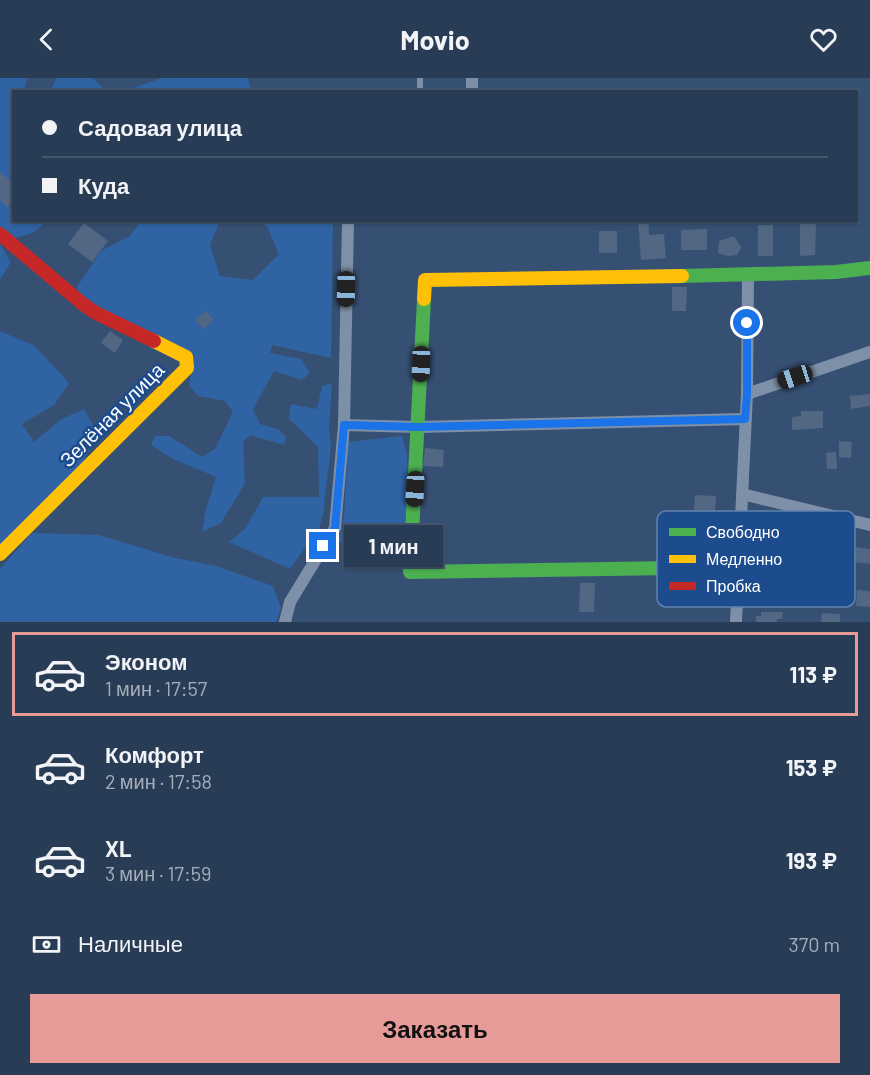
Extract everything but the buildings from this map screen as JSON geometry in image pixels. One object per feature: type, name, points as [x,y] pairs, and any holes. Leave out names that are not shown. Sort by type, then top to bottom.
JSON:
[{"type":"street","points":[[285,622],[290,602],[335,528],[344,425],[348,222]]},
{"type":"street","name":"Зелёная улица","points":[[0,234],[84,305],[186,357],[187,368],[0,554]]},
{"type":"street","points":[[657,568],[410,572],[425,280],[748,275],[836,272],[870,267]]},
{"type":"street","points":[[741,511],[747,394],[748,275]]},
{"type":"street","points":[[747,394],[870,352]]},
{"type":"street","points":[[344,425],[418,427],[745,419]]},
{"type":"street","points":[[742,494],[812,511]]},
{"type":"street","points":[[855,521],[870,525]]},
{"type":"street","points":[[736,622],[737,607]]},
{"type":"shaded area","points":[[0,78],[28,78],[23,90],[12,90],[12,222],[46,222],[33,233],[15,238],[0,228]]},
{"type":"shaded area","points":[[57,78],[92,78],[105,90],[51,90]]},
{"type":"shaded area","points":[[162,78],[248,78],[251,90],[127,90]]},
{"type":"shaded area","points":[[140,222],[220,222],[210,245],[220,276],[253,280],[279,254],[267,227],[261,222],[333,222],[331,358],[272,345],[270,353],[301,359],[310,373],[302,380],[274,371],[253,409],[260,424],[278,429],[286,437],[284,445],[250,435],[243,442],[245,483],[221,523],[202,532],[216,477],[173,459],[151,445],[155,436],[169,436],[202,457],[215,449],[233,412],[225,401],[198,396],[189,385],[192,371],[79,295],[77,287],[101,251],[130,236]]},
{"type":"shaded area","points":[[0,244],[11,262],[0,280]]},
{"type":"shaded area","points":[[0,331],[35,346],[69,383],[54,405],[22,424],[34,442],[60,420],[84,409],[98,434],[82,464],[0,547]]},
{"type":"shaded area","points":[[332,383],[329,428],[331,446],[323,515],[319,528],[290,569],[229,542],[245,529],[263,497],[319,497],[318,447],[289,419],[291,404],[317,409],[322,386]]},
{"type":"shaded area","points":[[402,436],[407,456],[410,517],[388,552],[358,565],[343,544],[338,541],[344,516],[348,442]]},
{"type":"shaded area","points":[[32,533],[99,535],[175,558],[216,566],[273,586],[281,608],[276,622],[0,622],[0,569]]},
{"type":"traffic: fast","points":[[682,276],[836,272],[870,268]]},
{"type":"traffic: fast","points":[[424,299],[410,572],[657,568]]},
{"type":"traffic: slow","points":[[424,299],[425,280],[682,276]]},
{"type":"traffic: slow","points":[[0,554],[187,368],[186,357],[154,341]]},
{"type":"traffic: jam","points":[[0,234],[84,305],[154,341]]},
{"type":"route","points":[[323,546],[335,528],[344,425],[418,427],[745,419],[747,323]]}]
